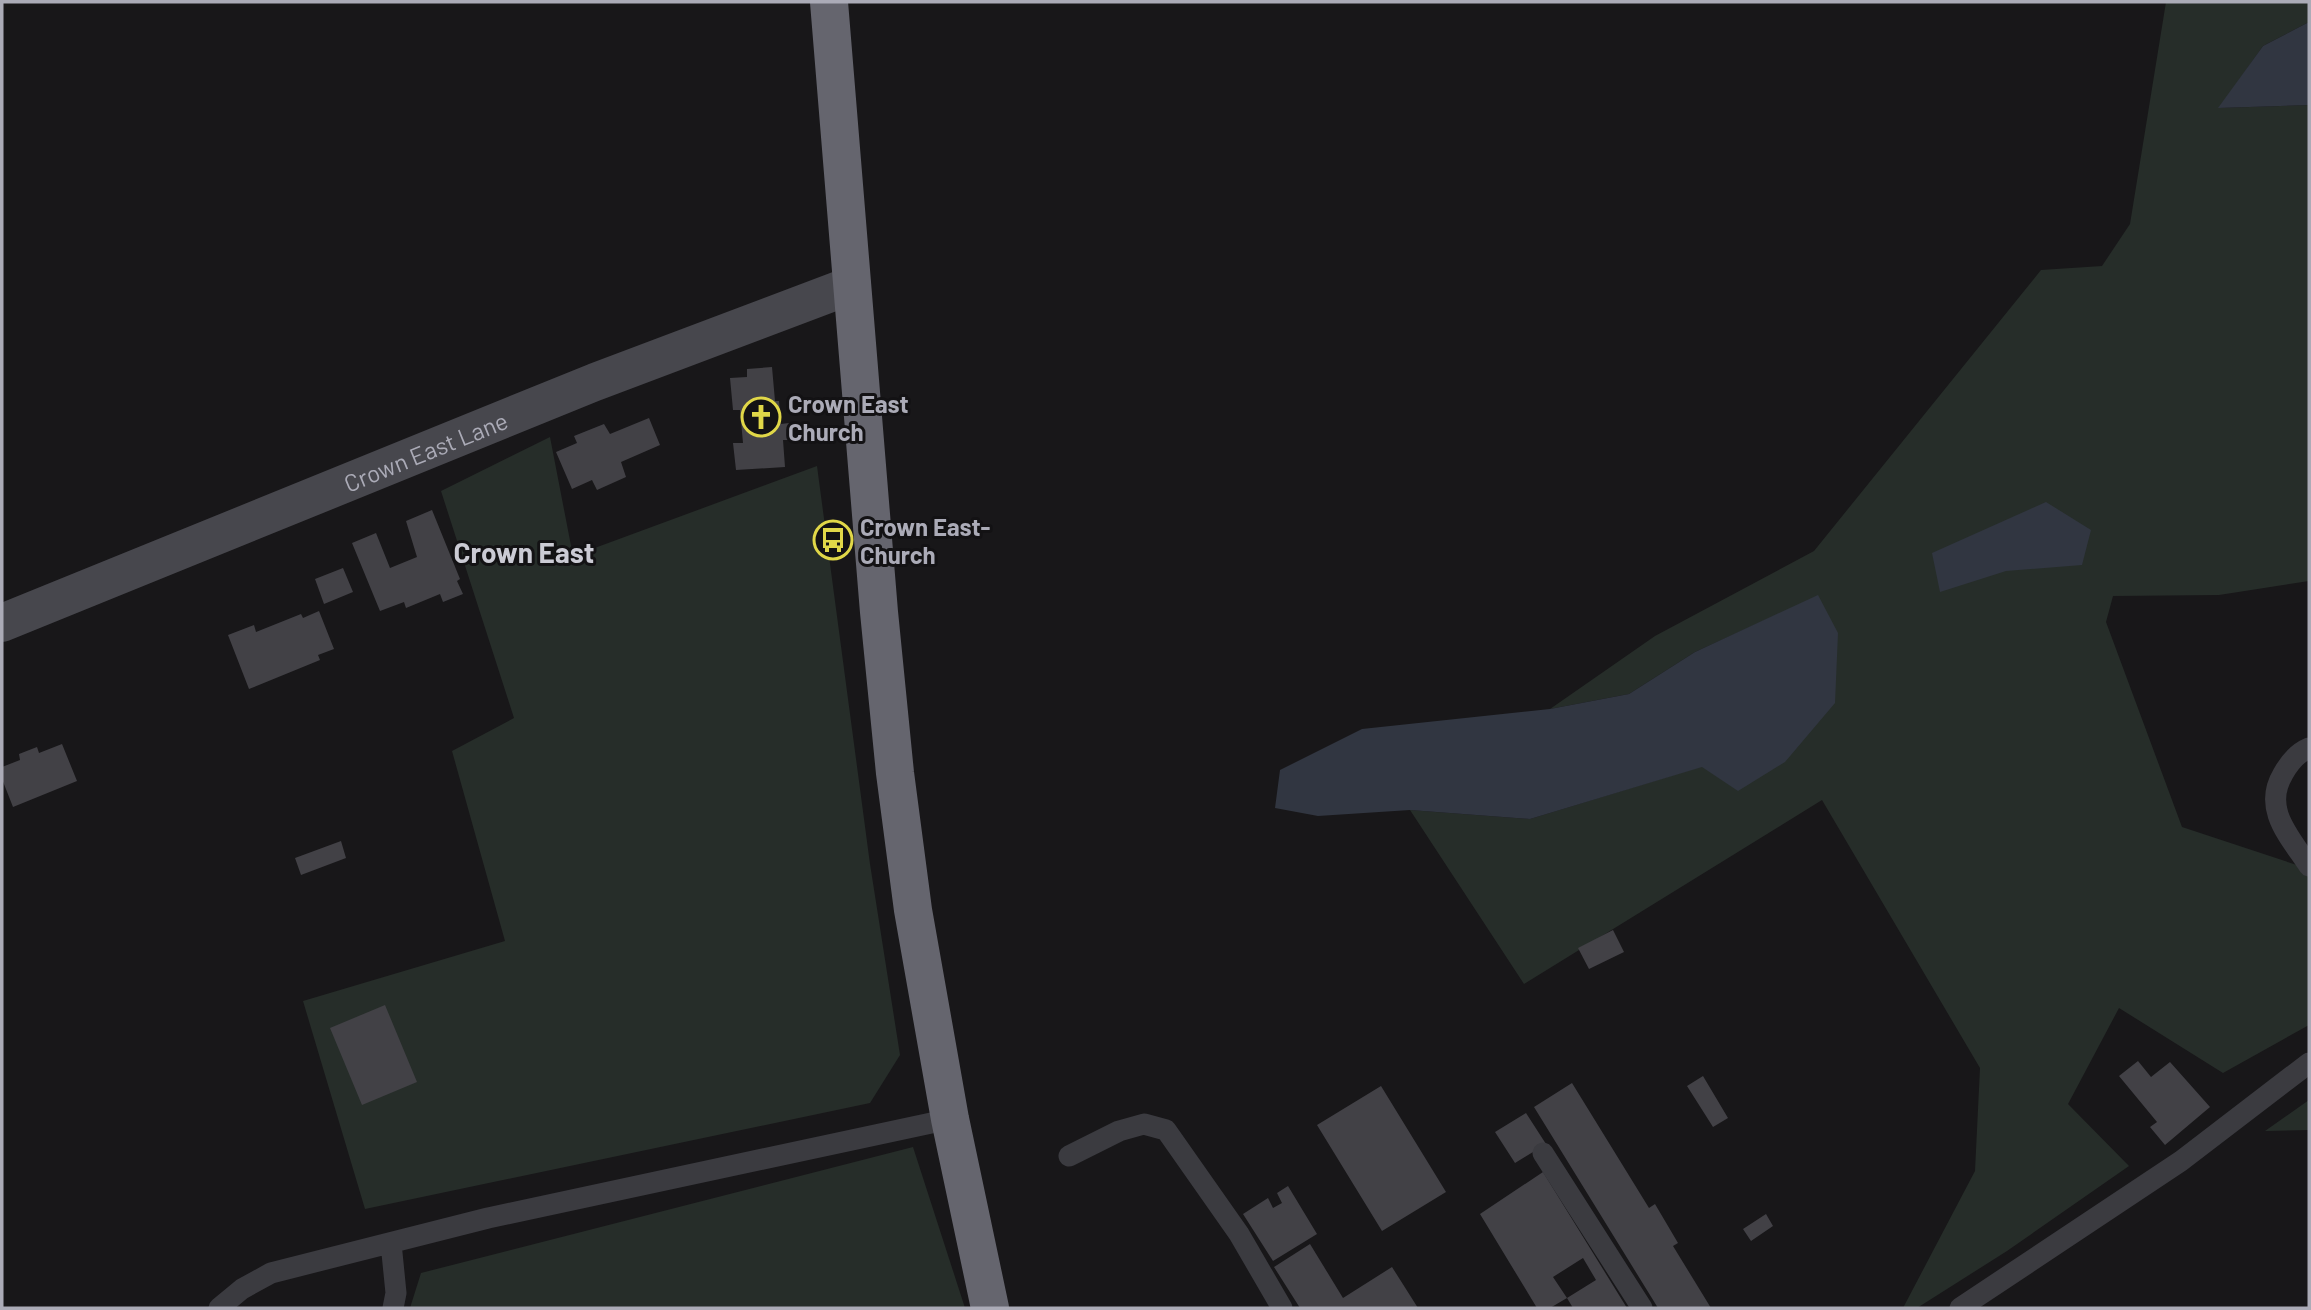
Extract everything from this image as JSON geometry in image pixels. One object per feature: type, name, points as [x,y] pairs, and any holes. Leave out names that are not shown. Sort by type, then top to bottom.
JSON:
[{"type":"highway","points":[[829,2],[895,773],[913,910],[950,1119],[990,1308]]},
{"type":"street","name":"Crown East Lane","points":[[2,624],[595,382],[852,285]]},
{"type":"lane","points":[[2309,748],[2288,764],[2277,784],[2274,803],[2279,820],[2309,866]]},
{"type":"lane","points":[[1960,1308],[2181,1161],[2309,1063]]},
{"type":"lane","points":[[219,1308],[242,1289],[271,1273],[488,1218],[950,1119]]},
{"type":"lane","points":[[1069,1156],[1119,1131],[1144,1124],[1166,1130],[1239,1234],[1282,1308]]},
{"type":"lane","points":[[1543,1153],[1642,1308]]},
{"type":"lane","points":[[391,1243],[396,1283],[393,1308]]},
{"type":"shaded area","points":[[2166,2],[2309,2],[2309,22],[2263,46],[2219,108],[2309,105],[2309,581],[2219,595],[2113,596],[2106,622],[2182,827],[2309,869],[2309,1025],[2223,1073],[2119,1008],[2068,1104],[2129,1166],[2007,1251],[1917,1308],[1903,1308],[1975,1171],[1980,1068],[1822,800],[1524,984],[1410,810],[1530,819],[1703,766],[1818,596],[1695,652],[1629,694],[1550,709],[1655,636],[1814,551],[2041,270],[2102,266],[2130,224]]},
{"type":"shaded area","points":[[2309,22],[2309,105],[2218,108],[2263,46]]},
{"type":"shaded area","points":[[550,437],[573,556],[817,466],[870,864],[900,1055],[870,1103],[365,1209],[303,1001],[505,941],[452,751],[514,718],[441,491]]},
{"type":"shaded area","points":[[2046,502],[2091,530],[2082,565],[2006,571],[1940,592],[1932,553]]},
{"type":"shaded area","points":[[1818,595],[1838,633],[1835,703],[1785,762],[1738,791],[1702,767],[1530,819],[1410,810],[1318,816],[1275,808],[1280,770],[1362,729],[1550,709],[1629,694],[1695,652]]},
{"type":"shaded area","points":[[2309,1100],[2309,1130],[2265,1131]]},
{"type":"shaded area","points":[[913,1147],[965,1308],[410,1308],[421,1273]]},
{"type":"building","name":"Crown East Church","points":[[772,367],[775,401],[779,401],[781,424],[789,423],[790,440],[783,440],[785,467],[736,470],[733,443],[743,443],[740,410],[733,410],[730,378],[747,377],[747,369]]},
{"type":"building","points":[[649,418],[660,445],[621,462],[626,477],[597,490],[592,480],[572,489],[556,452],[577,443],[574,436],[604,424],[610,434]]},
{"type":"building","points":[[432,510],[460,579],[457,581],[463,594],[443,602],[440,594],[406,608],[404,602],[380,611],[352,543],[376,533],[390,568],[417,557],[406,521]]},
{"type":"building","points":[[343,568],[353,592],[324,604],[315,579]]},
{"type":"building","points":[[319,611],[334,649],[318,655],[320,660],[249,689],[228,635],[254,625],[256,632],[301,614],[303,618]]},
{"type":"building","points":[[62,744],[77,781],[13,807],[2,779],[2,767],[20,760],[19,754],[37,747],[39,753]]},
{"type":"building","points":[[341,841],[346,858],[301,875],[295,858]]},
{"type":"building","points":[[1613,930],[1624,952],[1589,969],[1578,948]]},
{"type":"building","points":[[385,1005],[417,1082],[362,1105],[330,1028]]},
{"type":"building","points":[[2138,1061],[2151,1077],[2170,1062],[2210,1107],[2165,1145],[2150,1127],[2157,1122],[2119,1076]]},
{"type":"building","points":[[1703,1076],[1728,1118],[1713,1127],[1687,1086]]},
{"type":"building","points":[[1572,1083],[1649,1208],[1655,1204],[1678,1243],[1673,1246],[1711,1308],[1658,1308],[1534,1107]]},
{"type":"building","points":[[1381,1086],[1446,1192],[1382,1231],[1317,1125]]},
{"type":"building","points":[[1526,1113],[1546,1144],[1515,1163],[1495,1132]]},
{"type":"building","points":[[1543,1172],[1627,1308],[1573,1308],[1567,1298],[1550,1308],[1537,1308],[1480,1214]],"holes":[[[1583,1258],[1596,1280],[1567,1298],[1553,1277]]]},
{"type":"building","points":[[1288,1186],[1317,1234],[1273,1261],[1243,1214],[1268,1198],[1273,1208],[1282,1203],[1277,1193]]},
{"type":"building","points":[[1766,1214],[1773,1226],[1751,1241],[1743,1229]]},
{"type":"building","points":[[1310,1244],[1343,1298],[1392,1267],[1418,1308],[1300,1308],[1274,1267]]},
{"type":"place","name":"Crown East Church","points":[[761,417]]},
{"type":"place","name":"Crown East- Church","points":[[833,540]]},
{"type":"district","name":"Crown East","points":[[524,552]]}]
